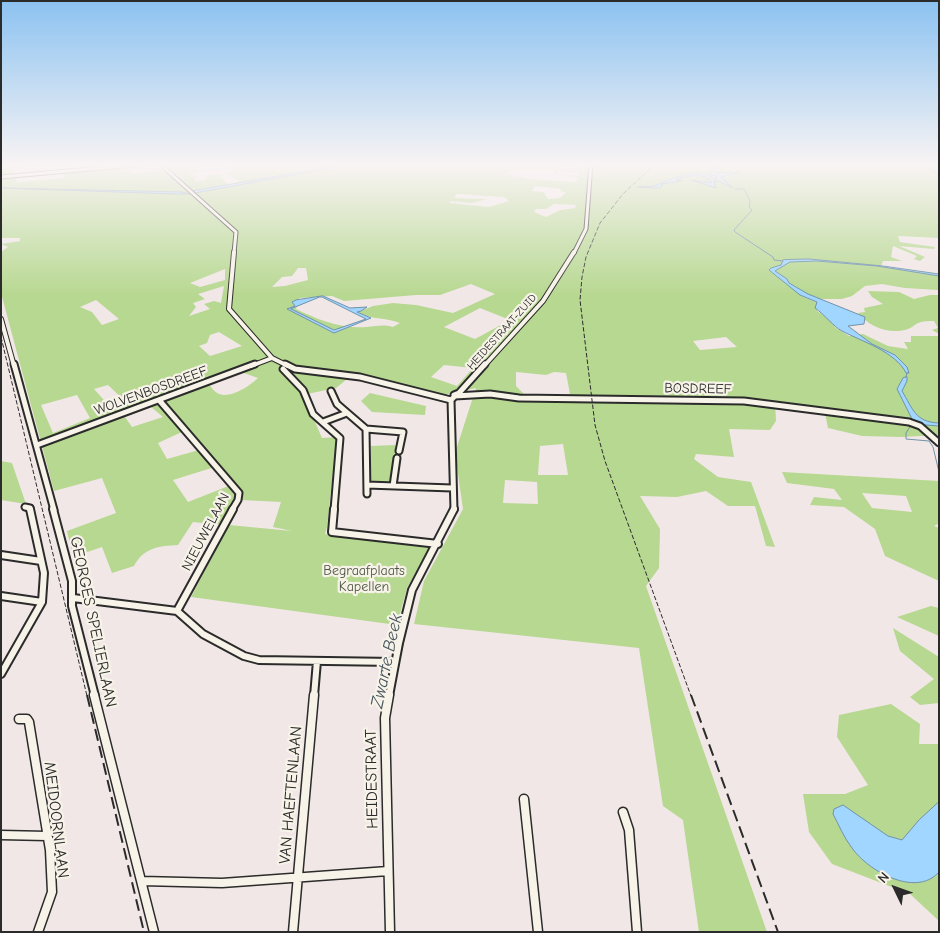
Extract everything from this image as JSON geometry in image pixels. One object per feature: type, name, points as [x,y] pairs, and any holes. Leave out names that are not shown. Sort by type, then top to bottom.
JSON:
[{"type":"street","points":[[209,208],[236,232],[229,309],[272,358],[298,370],[349,376],[446,397],[454,397]]},
{"type":"street","name":"HEIDESTRAAT-ZUID","points":[[454,397],[543,301],[583,238],[586,230],[588,208]]},
{"type":"street","name":"GEORGES SPELIERLAAN","points":[[1,319],[37,445],[72,581],[72,606],[154,932]]},
{"type":"street","name":"WOLVENBOSDREEF","points":[[37,445],[272,358]]},
{"type":"street","points":[[283,369],[303,390],[313,414],[340,438],[332,532],[438,544]]},
{"type":"street","points":[[331,392],[337,404],[366,429],[403,432],[399,450]]},
{"type":"street","name":"BOSDREEF","points":[[454,397],[490,394],[530,399],[754,402],[899,420],[920,426],[936,438],[934,441],[939,443]]},
{"type":"street","name":"HEIDESTRAAT","points":[[390,932],[384,733],[388,697],[412,590],[454,511],[452,488],[454,397]]},
{"type":"street","name":"NIEUWELAAN","points":[[159,400],[239,493],[233,510],[177,611]]},
{"type":"street","points":[[323,422],[347,413]]},
{"type":"street","points":[[366,429],[366,494]]},
{"type":"street","points":[[394,486],[397,458]]},
{"type":"street","points":[[367,485],[452,488]]},
{"type":"street","points":[[1,674],[42,602],[44,573],[30,508],[25,507]]},
{"type":"street","points":[[1,555],[41,561]]},
{"type":"street","points":[[1,596],[42,602]]},
{"type":"street","points":[[73,598],[177,611],[203,634],[244,656],[258,660],[395,662]]},
{"type":"street","name":"VAN HAEFTENLAAN","points":[[293,932],[317,661]]},
{"type":"street","name":"MEIDOORNLAAN","points":[[20,719],[27,719],[29,722],[47,836],[52,892],[38,932]]},
{"type":"street","points":[[524,799],[538,932]]},
{"type":"street","points":[[623,812],[629,830],[637,932]]},
{"type":"street","points":[[1,835],[47,836]]},
{"type":"street","points":[[142,881],[222,883],[388,872]]},
{"type":"green space","name":"Begraafplaats Kapellen","points":[[1,208],[548,208],[536,209],[534,212],[546,217],[560,210],[575,208],[939,208],[939,238],[898,236],[900,242],[935,247],[934,249],[899,246],[925,257],[920,261],[914,259],[917,256],[893,246],[891,257],[902,261],[883,261],[881,266],[939,274],[939,290],[905,288],[882,284],[865,286],[852,296],[842,299],[821,299],[800,292],[801,296],[818,303],[817,311],[828,318],[836,328],[849,336],[863,334],[888,346],[908,349],[904,342],[911,342],[911,336],[939,336],[939,435],[902,437],[862,436],[828,428],[824,408],[775,404],[776,421],[770,430],[729,429],[734,457],[696,454],[694,459],[718,477],[751,482],[775,547],[766,546],[755,506],[728,506],[706,491],[677,497],[640,496],[660,529],[659,568],[646,586],[767,932],[699,932],[683,820],[663,806],[639,648],[414,624],[424,581],[463,509],[455,453],[476,388],[443,395],[352,375],[336,388],[307,394],[303,386],[300,387],[322,438],[337,437],[325,534],[431,546],[407,588],[397,625],[191,597],[229,525],[292,531],[273,527],[281,502],[241,500],[224,525],[193,522],[178,545],[165,546],[148,551],[134,566],[112,573],[102,547],[73,557],[67,531],[116,513],[102,478],[54,491],[1,293],[1,252],[8,247],[1,244],[20,241],[20,238],[1,238]],"holes":[[[298,268],[306,268],[308,280],[272,287],[282,277],[292,276]],[[225,269],[225,280],[200,287],[190,283]],[[471,284],[495,294],[453,313],[416,305],[393,303],[373,306],[358,312],[363,315],[400,323],[393,327],[383,325],[348,327],[321,320],[296,309],[299,298],[332,296],[344,301],[440,295]],[[224,286],[221,303],[214,301],[204,304],[210,309],[189,316],[196,307],[193,303],[205,299],[198,294]],[[96,300],[119,319],[102,325],[92,312],[80,307]],[[480,308],[510,320],[475,339],[444,327]],[[219,332],[242,346],[210,356],[199,346],[207,343],[210,335]],[[726,337],[737,347],[700,350],[693,341]],[[444,365],[473,368],[457,386],[431,377]],[[241,372],[258,378],[245,388],[227,395],[217,393],[209,384]],[[516,372],[546,375],[554,372],[566,373],[570,394],[527,397],[516,386]],[[108,385],[128,404],[113,410],[94,389]],[[77,395],[90,418],[53,433],[41,405]],[[151,407],[163,417],[132,427],[125,417]],[[184,431],[199,450],[167,459],[158,443]],[[563,444],[568,475],[538,475],[540,446]],[[218,466],[231,485],[188,502],[173,480]],[[505,480],[537,482],[538,504],[503,503]]]},
{"type":"green space","points":[[868,291],[899,292],[914,299],[939,295],[939,334],[932,330],[938,328],[934,321],[920,322],[911,328],[901,331],[887,330],[874,326],[858,313],[865,312],[864,308],[883,304],[872,297]]},
{"type":"green space","points":[[370,393],[426,406],[425,415],[372,412],[361,401]]},
{"type":"green space","points":[[395,445],[395,453],[402,453],[402,456],[395,456],[390,482],[371,482],[371,446]]},
{"type":"green space","points":[[1,461],[12,463],[26,504],[1,500]]},
{"type":"green space","points":[[782,472],[939,481],[939,523],[934,526],[939,528],[939,581],[885,556],[875,529],[844,507],[810,505],[814,497],[842,500],[834,489],[787,483]],"holes":[[[862,493],[906,496],[912,512],[872,508]]]},
{"type":"green space","points":[[931,606],[939,608],[939,636],[897,617]]},
{"type":"green space","points":[[893,628],[939,657],[939,703],[920,705],[910,697],[934,679],[900,651]]},
{"type":"green space","points":[[891,704],[920,724],[919,744],[939,744],[939,921],[910,894],[832,864],[809,832],[803,794],[845,794],[868,785],[837,737],[839,715]]},
{"type":"water","points":[[809,259],[883,266],[939,274],[939,276],[877,266],[817,261],[790,262],[775,271],[787,279],[789,283],[808,294],[865,317],[864,324],[848,326],[872,344],[895,355],[907,367],[909,373],[906,373],[886,353],[839,329],[815,308],[817,302],[800,295],[769,270],[781,265],[783,260]]},
{"type":"water","points":[[323,296],[350,308],[367,307],[357,312],[371,318],[334,333],[287,309],[295,306],[292,302]],"holes":[[[322,297],[366,319],[334,330],[291,309]]]},
{"type":"water","points":[[907,377],[902,391],[912,409],[925,420],[939,423],[939,426],[913,421],[897,389],[903,378]]},
{"type":"water","points":[[939,802],[939,872],[929,879],[918,882],[906,882],[880,873],[859,857],[844,836],[833,814],[834,809],[843,805],[888,836],[902,840],[919,820]]},
{"type":"waterway","points":[[750,208],[752,210],[734,230],[735,232],[773,257],[774,260],[783,261]]},
{"type":"waterway","points":[[906,377],[907,373]]},
{"type":"waterway","points":[[911,425],[906,433],[906,439],[929,441],[933,447],[939,472]]},
{"type":"waterway","name":"Zwarte Beek","points":[[440,543],[449,524]]},
{"type":"waterway","name":"Zwarte Beek","points":[[427,568],[439,547]]},
{"type":"waterway","name":"Zwarte Beek","points":[[397,672],[415,591]]},
{"type":"waterway","points":[[1,592],[33,597]]},
{"type":"railway","points":[[612,208],[600,223],[586,257],[580,300],[595,425],[605,461],[691,696]]},
{"type":"railway","points":[[1,337],[87,696]]},
{"type":"railway","points":[[87,695],[144,932]]},
{"type":"railway","points":[[691,695],[778,932]]}]
